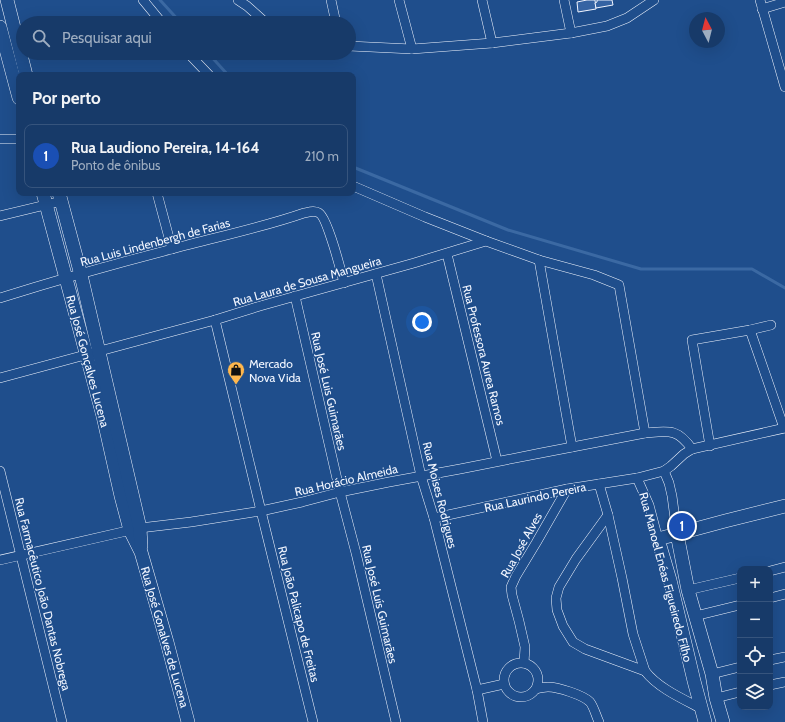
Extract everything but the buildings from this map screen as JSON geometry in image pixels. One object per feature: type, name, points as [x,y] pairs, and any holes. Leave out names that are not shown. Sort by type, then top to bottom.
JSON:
[{"type":"street","points":[[7,0],[16,33]]},
{"type":"street","points":[[143,0],[156,16]]},
{"type":"street","points":[[238,0],[258,16]]},
{"type":"street","points":[[331,0],[334,16]]},
{"type":"street","points":[[399,0],[412,48]]},
{"type":"street","points":[[482,0],[492,43]]},
{"type":"street","points":[[564,0],[571,33]]},
{"type":"street","points":[[356,46],[412,48],[492,43],[571,33],[607,26],[627,18],[654,0]]},
{"type":"street","points":[[785,2],[761,4],[785,87]]},
{"type":"street","points":[[0,27],[16,87]]},
{"type":"street","points":[[23,60],[25,72]]},
{"type":"street","points":[[195,60],[206,72]]},
{"type":"street","points":[[0,138],[16,139]]},
{"type":"street","points":[[356,187],[486,241],[539,260],[594,275],[619,285],[645,433]]},
{"type":"street","points":[[159,196],[172,249]]},
{"type":"street","points":[[0,216],[45,199],[61,197]]},
{"type":"street","name":"Rua José Gonçalves Lucena","points":[[61,197],[81,275],[92,354],[103,416],[121,496],[135,529]]},
{"type":"street","name":"Rua José Gonçalves Lucena","points":[[45,199],[65,278],[92,354]]},
{"type":"street","name":"Rua Luis Lindenbergh de Farias","points":[[0,298],[65,278],[248,230],[304,213],[318,212],[322,215],[327,226],[344,283]]},
{"type":"street","name":"Rua Laura de Sousa Mangueira","points":[[0,378],[215,320],[447,254],[486,241]]},
{"type":"street","name":"Rua Professora Aurea Ramos","points":[[447,254],[497,461]]},
{"type":"street","points":[[539,260],[572,447]]},
{"type":"street","name":"Rua Moises Rodrigues","points":[[376,274],[421,476],[434,518],[477,690],[483,722]]},
{"type":"street","name":"Rua José Luis Guimarães","points":[[295,296],[340,492]]},
{"type":"street","name":"Rua João Palicapo de Freitas","points":[[215,320],[313,722]]},
{"type":"street","points":[[710,446],[692,340],[771,325]]},
{"type":"street","points":[[664,472],[684,454],[692,449],[785,428],[750,330]]},
{"type":"street","name":"Rua Horácio Almeida","points":[[0,560],[135,529],[261,511],[340,492],[645,433],[675,433],[685,440],[692,449]]},
{"type":"street","name":"Rua Farmacêutico João Dantas Nobrega","points":[[0,471],[62,722]]},
{"type":"street","name":"Rua Manoel Enéas Figueiredo Filho","points":[[705,722],[670,580],[649,505],[637,478],[664,472],[669,483],[672,496],[677,534],[688,590],[712,674],[716,698],[723,722]]},
{"type":"street","name":"Rua Laurindo Pereira","points":[[434,518],[567,489],[637,478]]},
{"type":"street","points":[[599,484],[608,515],[622,578],[632,634],[645,671]]},
{"type":"street","name":"Rua José Alves","points":[[524,663],[525,647],[511,587],[567,489]]},
{"type":"street","name":"Rua José Luís Guimarães","points":[[340,492],[396,722]]},
{"type":"street","points":[[658,539],[785,506]]},
{"type":"street","points":[[608,515],[576,559],[559,587],[556,598],[557,610],[563,626],[573,642],[585,649],[645,671],[666,689],[702,709]]},
{"type":"street","name":"Rua José Gonalves de Lucena","points":[[135,529],[188,722]]},
{"type":"street","points":[[773,570],[785,567]]},
{"type":"street","points":[[688,590],[737,579]]},
{"type":"street","points":[[773,597],[785,594]]},
{"type":"street","points":[[695,616],[737,606]]},
{"type":"street","points":[[773,659],[785,657]]},
{"type":"street","points":[[524,663],[535,670],[538,676],[538,683],[536,689],[531,694],[525,697],[518,697],[512,695],[507,690],[504,684],[504,678],[511,666],[524,663]]},
{"type":"street","points":[[712,674],[737,668]]},
{"type":"street","points":[[773,684],[785,682]]},
{"type":"street","points":[[477,690],[504,684]]},
{"type":"street","points":[[536,689],[550,687],[586,698],[591,703],[599,722]]},
{"type":"street","points":[[716,698],[737,693]]},
{"type":"waterway","points":[[160,0],[175,16]]},
{"type":"waterway","points":[[214,60],[225,72]]},
{"type":"waterway","points":[[356,168],[508,230],[641,269],[752,269],[785,288]]},
{"type":"place","name":"Mercado Nova Vida","points":[[236,385]]},
{"type":"place","name":"Rua Laudiono Pereira, 14-164","points":[[682,526]]}]
